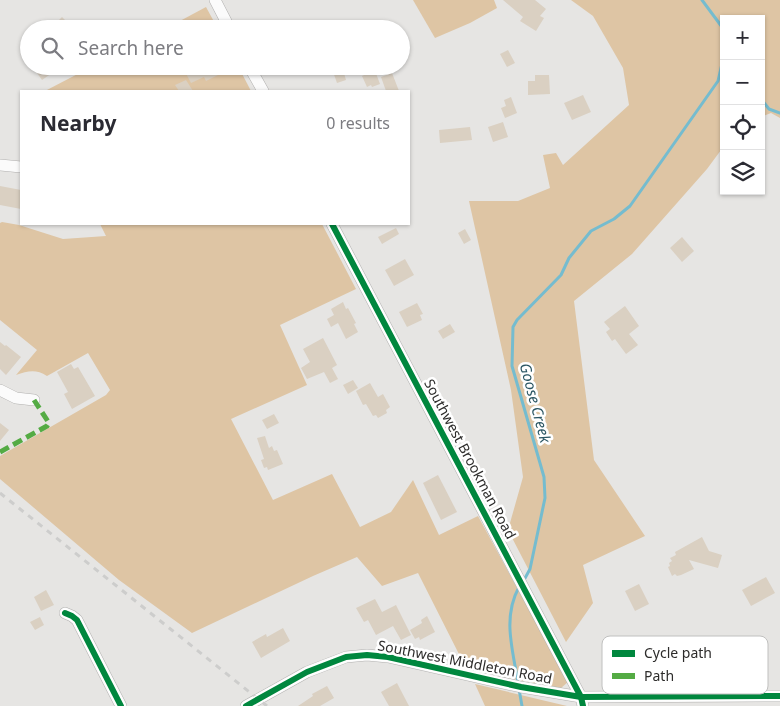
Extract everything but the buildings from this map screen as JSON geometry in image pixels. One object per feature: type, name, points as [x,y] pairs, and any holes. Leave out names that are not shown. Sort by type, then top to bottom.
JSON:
[{"type":"street","points":[[214,0],[225,20]]},
{"type":"street","points":[[254,75],[261,90]]},
{"type":"street","points":[[0,165],[20,167]]},
{"type":"street","name":"Southwest Brookman Road","points":[[333,225],[582,702]]},
{"type":"street","points":[[0,390],[16,398],[34,400]]},
{"type":"street","points":[[66,613],[77,620],[121,706]]},
{"type":"street","name":"Southwest Middleton Road","points":[[246,706],[307,672],[346,657],[367,656],[388,657],[582,702],[780,696]]},
{"type":"shaded area","points":[[413,0],[494,0],[497,8],[470,23],[435,38]]},
{"type":"shaded area","points":[[571,0],[780,0],[780,118],[771,113],[765,115],[765,15],[720,15],[720,151],[707,169],[632,254],[574,301],[594,460],[645,536],[583,565],[593,603],[566,642],[508,530],[523,477],[511,390],[469,201],[518,201],[550,188],[543,155],[556,153],[563,165],[629,105],[623,68],[593,16]]},
{"type":"shaded area","points":[[206,7],[213,20],[182,20]]},
{"type":"shaded area","points":[[76,75],[243,75],[250,90],[47,90]]},
{"type":"shaded area","points":[[0,223],[19,225],[63,239],[106,236],[100,225],[323,225],[356,289],[280,325],[307,385],[231,419],[273,500],[332,474],[360,527],[391,512],[413,480],[439,535],[478,516],[568,682],[561,688],[467,670],[418,573],[382,586],[357,557],[192,633],[119,580],[0,479],[0,456],[106,395],[110,390],[88,353],[47,376],[32,371],[16,375],[37,350],[0,320]]},
{"type":"shaded area","points":[[475,684],[567,706],[485,706]]},
{"type":"waterway","points":[[702,0],[720,24]]},
{"type":"waterway","name":"Goose Creek","points":[[524,580],[530,569],[545,498],[544,477],[512,366],[513,327],[517,320],[561,275],[569,258],[591,231],[614,219],[630,206],[718,81],[723,60]]},
{"type":"waterway","points":[[765,104],[769,109],[780,113]]},
{"type":"waterway","name":"Goose Creek","points":[[518,683],[510,634],[510,622],[511,610],[519,587]]},
{"type":"waterway","name":"Goose Creek","points":[[519,689],[522,706]]},
{"type":"railway","points":[[0,493],[267,706]]},
{"type":"marked path","points":[[0,452],[47,426],[49,423],[34,400]]},
{"type":"cycle path","points":[[333,225],[581,697],[583,706]]},
{"type":"cycle path","points":[[65,613],[77,620],[121,706]]},
{"type":"cycle path","points":[[246,706],[307,672],[346,657],[367,655],[388,657],[521,687],[581,697],[780,696]]}]
